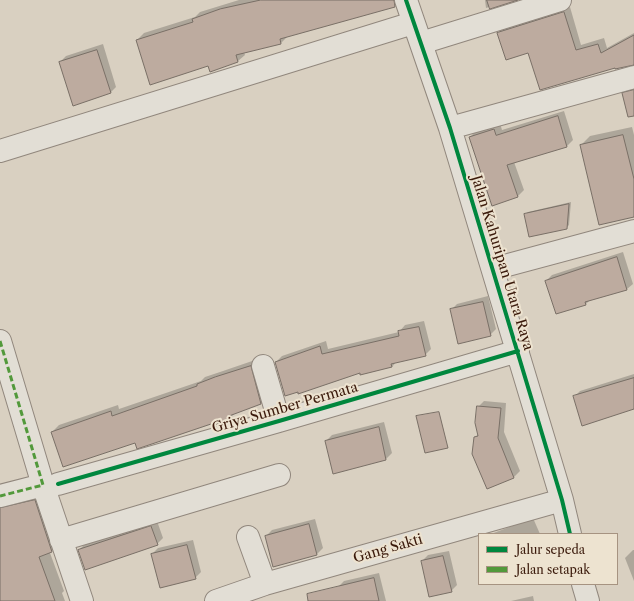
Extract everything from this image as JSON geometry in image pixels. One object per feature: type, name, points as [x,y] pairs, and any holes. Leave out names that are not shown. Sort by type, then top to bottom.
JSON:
[{"type":"street","name":"Jalan Kahuripan Utara Raya","points":[[406,0],[450,128],[518,351],[562,500],[570,533]]},
{"type":"street","points":[[421,43],[560,0]]},
{"type":"street","points":[[0,151],[413,23]]},
{"type":"street","points":[[450,128],[634,77]]},
{"type":"street","points":[[493,269],[634,231]]},
{"type":"street","name":"Griya Sumber Permata","points":[[0,496],[51,484],[279,421],[518,351]]},
{"type":"street","points":[[2,354],[51,484],[61,540],[82,601]]},
{"type":"street","name":"Griya Sumber Permata","points":[[263,366],[279,421]]},
{"type":"street","points":[[61,540],[279,475]]},
{"type":"street","name":"Gang Sakti","points":[[216,601],[265,584],[562,500]]},
{"type":"street","points":[[248,536],[265,584]]},
{"type":"street","points":[[584,585],[588,601]]},
{"type":"building","points":[[261,0],[394,0],[395,7],[280,39],[281,44],[236,55],[238,62],[210,72],[208,66],[150,85],[136,40],[193,22],[192,19],[220,9]]},
{"type":"building","points":[[487,0],[518,0],[490,9]]},
{"type":"building","points":[[564,12],[576,50],[598,44],[601,53],[634,35],[634,65],[615,68],[540,90],[528,53],[506,60],[497,33]]},
{"type":"building","points":[[97,50],[111,93],[73,106],[59,62]]},
{"type":"building","points":[[634,90],[634,116],[628,117],[622,93]]},
{"type":"building","points":[[558,116],[567,147],[507,165],[518,197],[492,206],[469,137],[494,129],[496,135]]},
{"type":"building","points":[[623,135],[634,179],[634,217],[599,225],[580,145]]},
{"type":"building","points":[[569,204],[567,229],[529,237],[524,214]]},
{"type":"building","points":[[617,257],[627,290],[585,302],[586,305],[556,314],[545,281]]},
{"type":"building","points":[[483,302],[491,336],[458,344],[450,309]]},
{"type":"building","points":[[419,327],[426,356],[391,364],[392,367],[360,375],[360,373],[298,394],[298,392],[285,396],[275,362],[320,346],[322,354],[399,336],[398,331]]},
{"type":"building","points":[[251,366],[261,404],[229,416],[230,419],[212,426],[211,424],[137,449],[135,443],[63,467],[51,432],[111,411],[112,416],[197,386],[197,384],[215,377]]},
{"type":"building","points":[[634,378],[634,409],[582,426],[573,396]]},
{"type":"building","points":[[477,406],[501,408],[498,438],[514,478],[487,489],[472,454],[474,437],[478,436],[475,423]]},
{"type":"building","points":[[439,412],[448,448],[425,453],[416,416]]},
{"type":"building","points":[[379,427],[386,460],[333,474],[325,441]]},
{"type":"building","points":[[35,500],[52,552],[39,557],[55,601],[0,601],[0,508]]},
{"type":"building","points":[[309,524],[317,555],[273,567],[265,536]]},
{"type":"building","points":[[151,526],[158,545],[85,570],[78,550]]},
{"type":"building","points":[[187,545],[196,579],[160,588],[151,554]]},
{"type":"building","points":[[443,556],[452,592],[429,597],[421,561]]},
{"type":"building","points":[[374,578],[379,601],[308,601],[307,594]]},
{"type":"marked path","points":[[0,341],[43,485],[0,496]]},
{"type":"cycle path","points":[[406,0],[450,128],[562,500],[570,533]]},
{"type":"cycle path","points":[[58,484],[518,351]]}]
